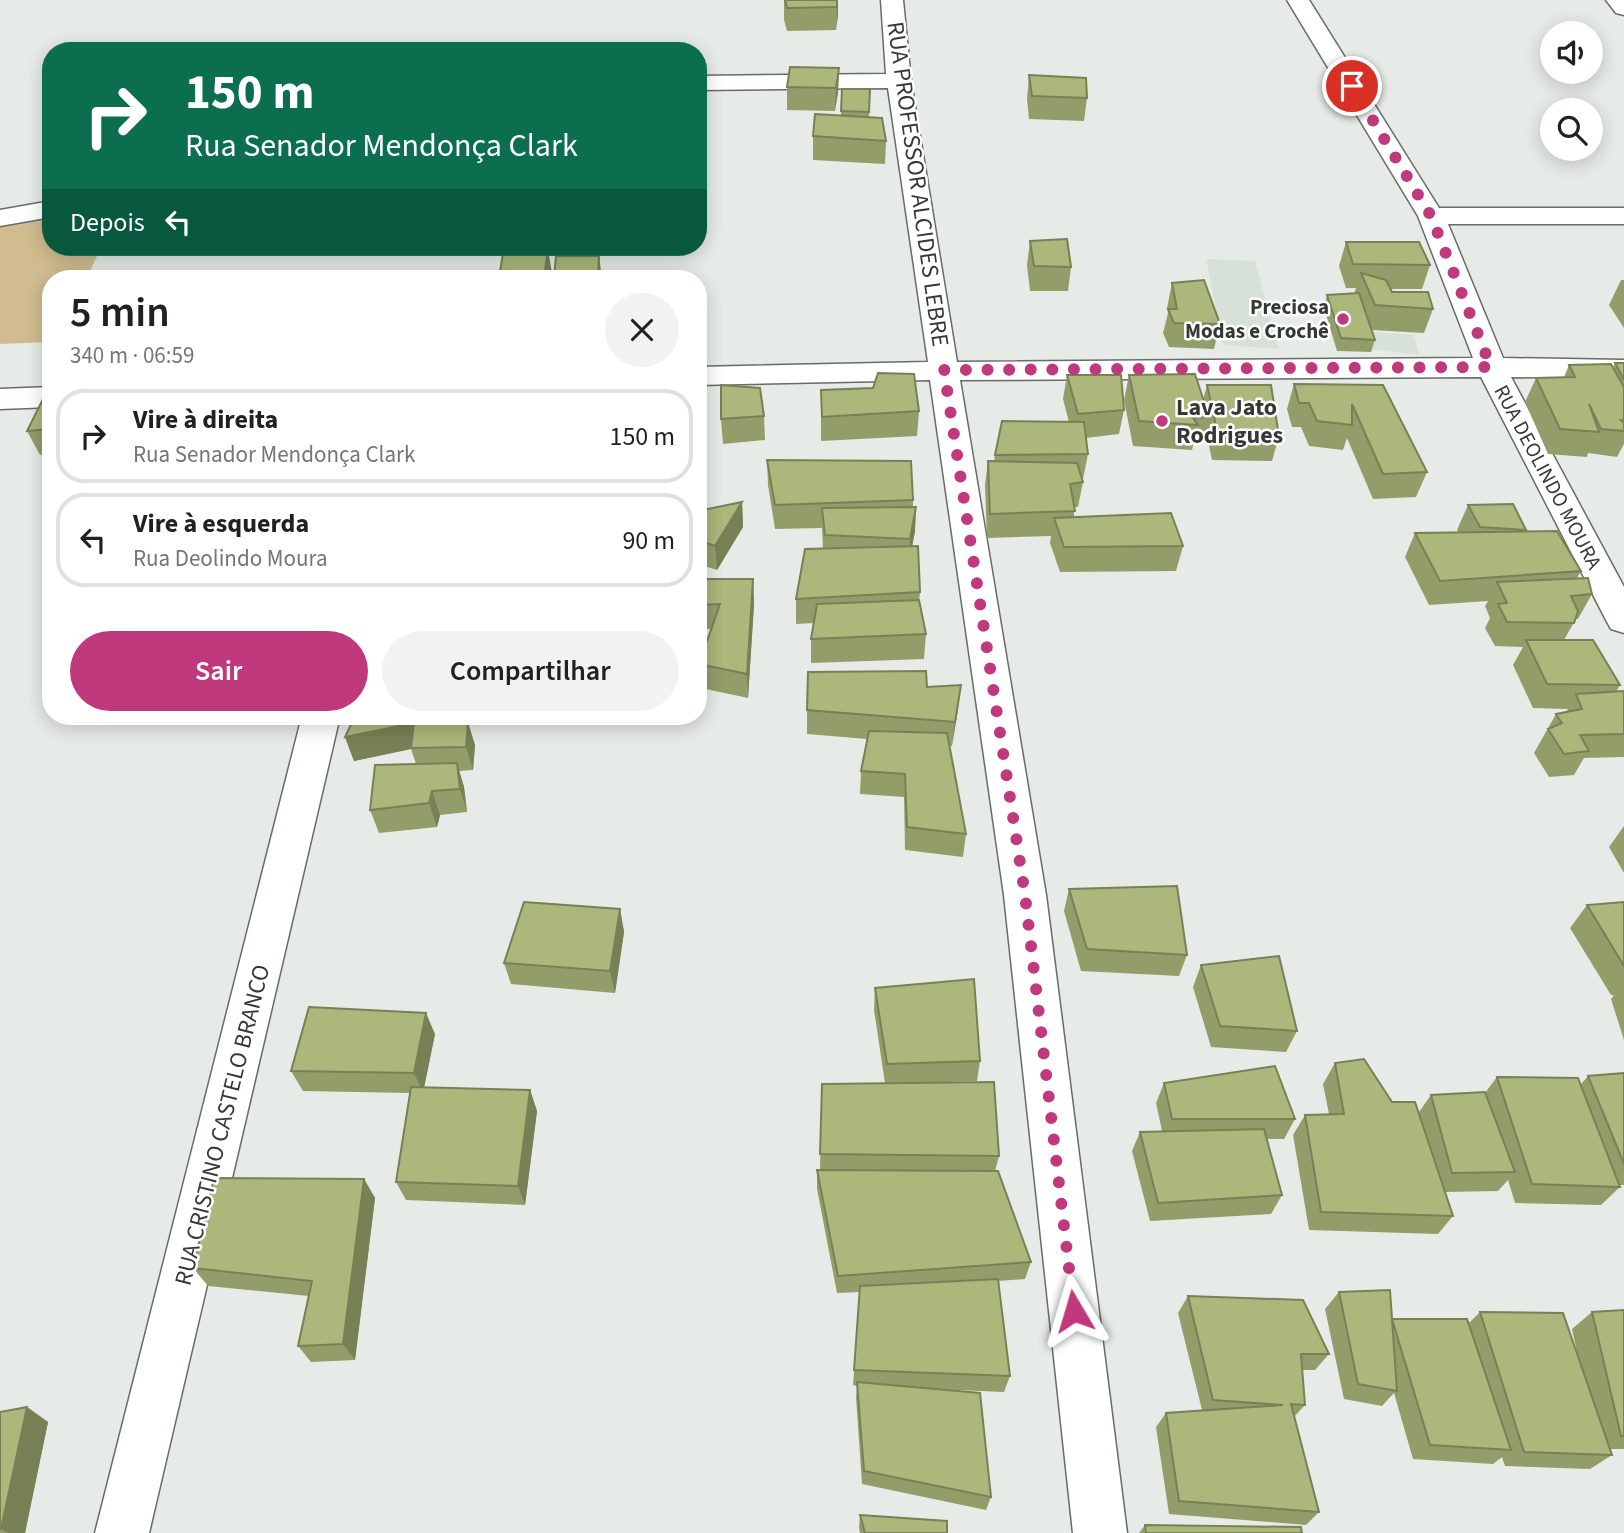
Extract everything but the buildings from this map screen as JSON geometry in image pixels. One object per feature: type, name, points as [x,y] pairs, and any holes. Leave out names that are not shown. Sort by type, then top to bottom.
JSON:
[{"type":"street","name":"RUA PROFESSOR ALCIDES LEBRE","points":[[892,0],[899,81],[1025,895],[1100,1533]]},
{"type":"street","name":"RUA DEOLINDO MOURA","points":[[1298,0],[1431,216],[1491,367],[1619,604]]},
{"type":"street","points":[[1617,0],[1624,8]]},
{"type":"street","points":[[707,83],[899,81]]},
{"type":"street","points":[[0,218],[42,211]]},
{"type":"street","points":[[1431,216],[1624,216]]},
{"type":"street","points":[[707,376],[944,370],[1491,367],[1624,369]]},
{"type":"street","points":[[0,399],[42,397]]},
{"type":"street","name":"RUA CRISTINO CASTELO BRANCO","points":[[122,1533],[319,725]]},
{"type":"shaded area","points":[[42,214],[42,256],[97,256],[91,270],[42,270],[42,342],[0,344],[0,216]]},
{"type":"shaded area","points":[[1206,259],[1255,261],[1279,349],[1223,345]]},
{"type":"shaded area","points":[[1363,331],[1414,335],[1419,355],[1370,349]]},
{"type":"place","name":"Preciosa Modas e Crochê","points":[[1343,319]]},
{"type":"place","name":"Lava Jato Rodrigues","points":[[1162,421]]},
{"type":"route","points":[[1074,1311],[1025,895],[944,370],[1491,367],[1431,216],[1352,86]]}]
